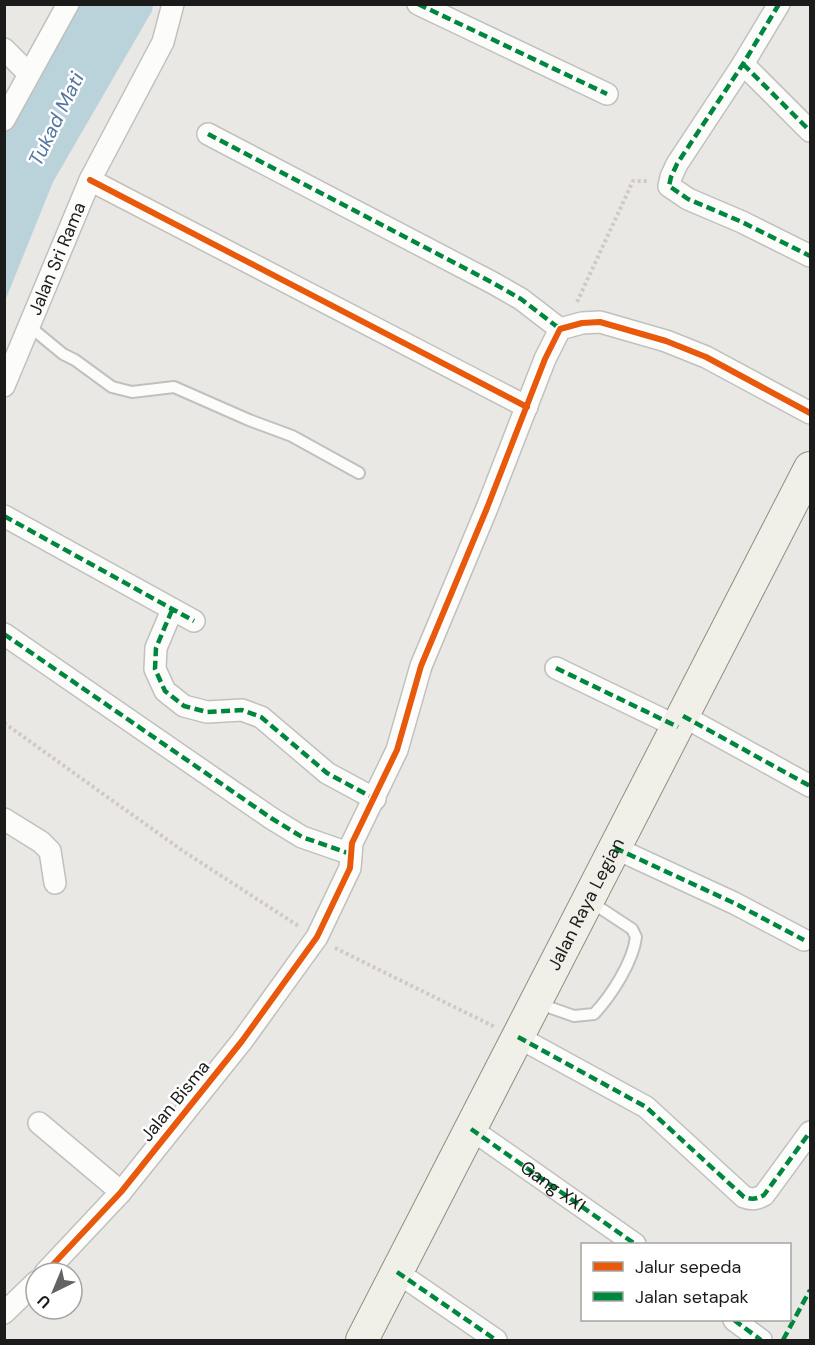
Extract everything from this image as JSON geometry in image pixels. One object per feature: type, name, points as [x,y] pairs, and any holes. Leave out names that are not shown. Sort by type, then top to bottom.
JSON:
[{"type":"main road","name":"Jalan Raya Legian","points":[[362,1341],[810,468]]},
{"type":"street","points":[[4,120],[68,4]]},
{"type":"street","name":"Jalan Sri Rama","points":[[4,386],[90,180],[163,42],[173,4]]},
{"type":"street","points":[[418,4],[608,94]]},
{"type":"street","points":[[779,4],[743,64],[677,164],[670,182],[672,189],[688,199],[742,222],[810,256]]},
{"type":"street","points":[[4,49],[28,74]]},
{"type":"street","points":[[743,64],[810,130]]},
{"type":"street","points":[[208,134],[493,283],[521,299],[560,329],[592,322],[618,326],[666,341],[706,357],[810,414]]},
{"type":"street","points":[[90,180],[526,407]]},
{"type":"street","name":"Jalan Bisma","points":[[56,1261],[121,1192],[242,1041],[317,937],[350,868],[352,843],[375,799],[404,732],[421,666],[487,508],[545,359],[560,329]]},
{"type":"street","points":[[4,516],[194,621]]},
{"type":"street","points":[[172,610],[156,648],[155,669],[165,691],[184,706],[207,712],[242,710],[261,717],[327,773],[375,799]]},
{"type":"street","points":[[4,634],[271,818],[302,837],[351,854]]},
{"type":"street","points":[[556,668],[680,721],[810,786]]},
{"type":"street","points":[[4,819],[41,842],[50,851],[55,883]]},
{"type":"street","points":[[615,848],[734,903],[804,940]]},
{"type":"street","points":[[518,1037],[646,1107],[744,1197],[759,1198],[764,1194],[808,1143]]},
{"type":"street","points":[[39,1123],[121,1192]]},
{"type":"street","name":"Gang XXI","points":[[471,1129],[632,1243]]},
{"type":"street","points":[[397,1272],[496,1341]]},
{"type":"street","points":[[4,1313],[24,1294]]},
{"type":"street","points":[[735,1321],[761,1341]]},
{"type":"lane","points":[[29,326],[63,354],[112,387],[132,392],[174,387],[292,436],[359,473]]},
{"type":"lane","points":[[536,1002],[574,1016],[594,1014],[612,992],[630,958],[636,937],[632,929],[588,901]]},
{"type":"path","points":[[592,322],[577,302],[633,181],[670,182]]},
{"type":"path","points":[[4,723],[183,851],[317,937],[362,962],[518,1037]]},
{"type":"water","name":"Tukad Mati","points":[[76,5],[153,5],[152,11],[53,182],[5,301],[5,134]]},
{"type":"marked path","points":[[418,4],[607,94]]},
{"type":"marked path","points":[[779,4],[743,64],[677,164],[669,186],[688,199],[742,222],[810,256]]},
{"type":"marked path","points":[[743,64],[810,131]]},
{"type":"marked path","points":[[208,134],[493,283],[521,299],[560,329]]},
{"type":"marked path","points":[[4,516],[194,621]]},
{"type":"marked path","points":[[172,610],[156,648],[155,669],[165,691],[184,706],[207,712],[242,710],[261,717],[327,773],[375,799]]},
{"type":"marked path","points":[[4,634],[271,818],[302,837],[351,854]]},
{"type":"marked path","points":[[556,668],[678,727]]},
{"type":"marked path","points":[[683,716],[810,786]]},
{"type":"marked path","points":[[615,848],[734,903],[804,940]]},
{"type":"marked path","points":[[518,1037],[646,1107],[747,1198],[754,1199],[764,1195],[810,1132]]},
{"type":"marked path","points":[[471,1129],[634,1243]]},
{"type":"marked path","points":[[397,1272],[496,1340]]},
{"type":"marked path","points":[[783,1340],[810,1290]]},
{"type":"marked path","points":[[735,1321],[761,1340]]},
{"type":"cycle path","points":[[90,180],[527,407]]},
{"type":"cycle path","points":[[56,1261],[121,1192],[242,1041],[317,937],[350,868],[352,843],[397,750],[421,666],[487,508],[545,359],[560,329],[582,323],[600,322],[666,341],[706,357],[810,413]]}]
